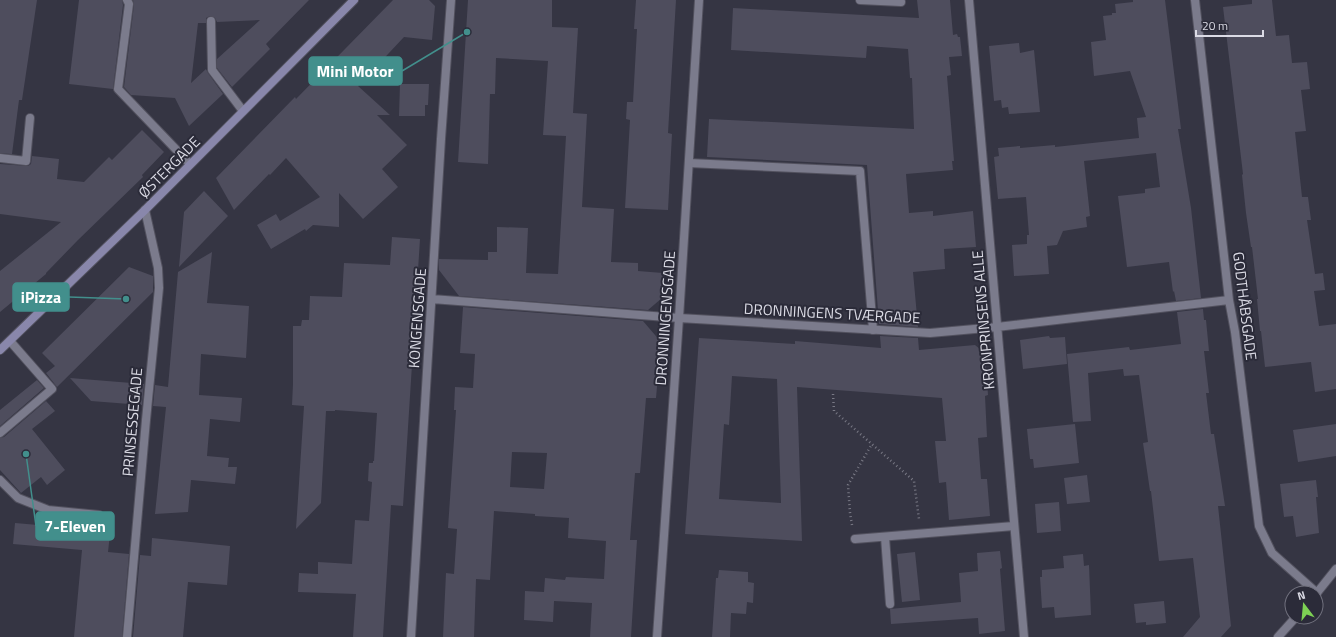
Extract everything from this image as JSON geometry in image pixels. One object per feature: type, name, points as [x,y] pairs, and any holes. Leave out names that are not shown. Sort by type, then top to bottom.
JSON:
[{"type":"main road","name":"ØSTERGADE","points":[[0,350],[145,210],[354,0]]},
{"type":"street","points":[[127,0],[130,4],[118,89],[190,164]]},
{"type":"street","name":"KONGENSGADE","points":[[411,637],[441,139],[451,0]]},
{"type":"street","name":"DRONNINGENSGADE","points":[[657,637],[699,0]]},
{"type":"street","points":[[860,0],[901,2]]},
{"type":"street","name":"KRONPRINSENS ALLE","points":[[969,0],[1024,637]]},
{"type":"street","name":"GODTHÅBSGADE","points":[[1195,0],[1229,300],[1235,332],[1259,526],[1272,552],[1308,585]]},
{"type":"street","points":[[211,21],[212,70],[244,111]]},
{"type":"street","points":[[0,158],[26,161],[30,118]]},
{"type":"street","points":[[689,163],[860,171],[873,330]]},
{"type":"street","name":"PRINSESSEGADE","points":[[128,637],[146,420],[159,288],[158,268],[145,210]]},
{"type":"street","name":"DRONNINGENS TVÆRGADE","points":[[432,300],[679,318],[930,333],[997,327],[1229,300]]},
{"type":"street","points":[[0,433],[52,389],[10,341]]},
{"type":"street","points":[[0,480],[18,498],[48,510],[99,515]]},
{"type":"street","points":[[855,539],[1014,526]]},
{"type":"street","points":[[885,537],[890,604]]},
{"type":"street","points":[[1323,585],[1336,569]]},
{"type":"street","points":[[1278,637],[1289,625]]},
{"type":"path","points":[[833,394],[834,411],[914,481],[921,534]]},
{"type":"path","points":[[855,539],[850,513],[848,485],[872,444]]},
{"type":"building","points":[[0,0],[37,0],[22,100],[19,100],[12,154],[21,155],[0,153]]},
{"type":"building","points":[[79,0],[122,0],[123,5],[113,89],[69,84]]},
{"type":"building","points":[[133,0],[309,0],[266,44],[270,49],[232,87],[217,68],[217,59],[260,20],[217,22],[215,18],[210,16],[206,18],[206,23],[198,23],[191,83],[206,69],[223,94],[189,126],[175,98],[131,95],[124,87],[134,5]]},
{"type":"building","points":[[393,0],[429,0],[435,6],[432,40],[404,37],[358,86],[390,115],[377,115],[407,145],[382,169],[398,187],[363,219],[339,193],[339,227],[313,225],[306,231],[305,229],[271,249],[257,225],[276,214],[280,221],[320,197],[286,158],[234,210],[216,178]]},
{"type":"building","points":[[468,0],[552,0],[552,27],[578,28],[573,113],[587,114],[582,207],[614,209],[611,262],[638,263],[638,271],[663,273],[662,298],[648,310],[459,296],[439,270],[439,259],[488,260],[488,252],[497,252],[497,227],[528,228],[526,273],[558,274],[566,136],[543,135],[548,61],[496,58],[495,94],[490,94],[488,164],[458,162]]},
{"type":"building","points":[[636,0],[676,0],[668,133],[672,134],[668,210],[625,208],[630,120],[626,119],[627,102],[633,102],[637,29],[634,29]]},
{"type":"building","points":[[917,0],[950,0],[953,35],[957,34],[958,37],[960,37],[962,56],[949,57],[951,75],[947,76],[954,161],[952,161],[953,170],[906,174],[909,213],[933,211],[933,216],[973,211],[976,247],[944,249],[945,269],[913,272],[918,327],[879,324],[867,165],[707,157],[709,119],[914,129],[912,78],[910,78],[908,49],[867,46],[866,58],[731,50],[733,8],[919,18]]},
{"type":"building","points":[[1133,0],[1165,0],[1181,129],[1178,129],[1191,208],[1201,298],[1176,301],[1174,291],[1173,292],[1169,262],[1127,267],[1118,196],[1145,193],[1145,189],[1160,187],[1156,153],[1084,161],[1090,216],[1086,217],[1087,227],[1063,231],[1057,245],[1047,246],[1049,274],[1014,276],[1012,245],[1027,244],[1027,235],[1029,235],[1026,197],[998,199],[994,157],[999,156],[998,148],[1055,145],[1055,147],[1139,138],[1137,118],[1146,117],[1130,71],[1094,76],[1091,42],[1106,40],[1103,16],[1116,13],[1115,4],[1133,2]]},
{"type":"building","points":[[1252,0],[1272,0],[1276,36],[1289,35],[1292,63],[1307,62],[1310,89],[1301,90],[1306,131],[1295,132],[1302,197],[1308,197],[1311,220],[1307,220],[1315,274],[1323,273],[1325,290],[1314,291],[1319,326],[1336,324],[1336,389],[1315,392],[1311,362],[1265,367],[1223,7],[1252,4]]},
{"type":"building","points":[[1019,43],[1020,53],[1034,50],[1040,112],[1009,114],[1008,107],[1002,108],[1001,100],[994,101],[989,46]]},
{"type":"building","points":[[400,84],[429,84],[428,105],[425,105],[425,116],[399,116]]},
{"type":"building","points":[[142,130],[164,152],[142,175],[143,177],[78,240],[46,274],[0,312],[0,271],[61,222],[0,214],[0,164],[28,166],[31,164],[32,156],[59,159],[57,179],[84,182],[109,157],[112,160]]},
{"type":"building","points":[[204,191],[228,216],[179,267],[184,212]]},
{"type":"building","points":[[392,237],[420,239],[403,506],[391,505],[383,637],[353,637],[356,594],[298,592],[299,573],[318,574],[318,562],[352,564],[355,520],[369,521],[372,482],[368,481],[369,463],[373,463],[374,461],[377,413],[335,410],[326,411],[321,503],[296,529],[304,406],[292,405],[293,326],[301,326],[302,320],[309,320],[310,296],[342,297],[344,263],[390,265]]},
{"type":"building","points":[[212,252],[207,303],[249,306],[246,358],[201,354],[199,395],[242,398],[240,422],[210,419],[207,456],[229,458],[228,467],[237,467],[235,484],[191,480],[188,512],[155,514],[166,407],[153,406],[155,385],[168,387],[178,272]]},
{"type":"building","points":[[129,267],[153,276],[153,292],[57,387],[46,373],[55,366],[42,353]]},
{"type":"building","points":[[463,307],[643,321],[661,342],[656,398],[646,398],[640,473],[635,473],[630,540],[637,540],[631,637],[590,637],[592,603],[554,601],[553,622],[524,620],[525,591],[544,592],[545,578],[565,580],[566,577],[604,579],[606,541],[568,538],[569,518],[494,511],[490,580],[476,579],[474,637],[443,637],[446,573],[454,574],[457,529],[448,528],[456,410],[454,410],[455,387],[473,388],[475,354],[460,353]],"holes":[[[512,452],[547,453],[544,489],[510,487]]]},
{"type":"building","points":[[1203,309],[1204,320],[1206,320],[1209,351],[1204,351],[1209,393],[1206,393],[1211,434],[1214,434],[1225,506],[1218,506],[1231,626],[1221,637],[1183,637],[1200,617],[1193,558],[1159,561],[1151,491],[1143,443],[1148,442],[1139,375],[1124,376],[1123,369],[1088,373],[1091,421],[1073,422],[1067,354],[1129,347],[1130,350],[1181,344],[1177,312]]},
{"type":"building","points":[[880,336],[918,338],[919,350],[975,345],[985,353],[988,395],[985,396],[987,437],[978,438],[981,479],[987,479],[990,516],[949,520],[946,482],[939,483],[935,441],[946,441],[942,398],[797,387],[802,541],[685,534],[699,338],[795,344],[795,341],[881,348]],"holes":[[[732,376],[777,379],[781,503],[719,499],[724,424],[729,425]]]},
{"type":"building","points":[[1049,336],[1050,338],[1065,337],[1067,364],[1023,369],[1020,340]]},
{"type":"building","points":[[70,378],[144,384],[142,405],[91,401]]},
{"type":"building","points":[[37,380],[44,388],[0,426],[0,410]]},
{"type":"building","points":[[46,401],[55,411],[32,429],[65,470],[47,485],[41,477],[21,493],[0,470],[0,438],[4,437]]},
{"type":"building","points":[[1075,424],[1079,463],[1034,468],[1033,459],[1030,459],[1027,429]]},
{"type":"building","points":[[1336,424],[1336,456],[1298,462],[1293,430]]},
{"type":"building","points":[[1087,475],[1090,502],[1067,504],[1064,478]]},
{"type":"building","points":[[1316,480],[1319,533],[1296,537],[1293,516],[1284,517],[1280,484]]},
{"type":"building","points":[[1059,502],[1061,531],[1037,533],[1035,504]]},
{"type":"building","points":[[15,523],[96,530],[95,533],[110,534],[108,552],[129,554],[122,637],[74,637],[82,550],[13,544]]},
{"type":"building","points":[[152,538],[230,546],[227,585],[188,582],[183,637],[133,637],[140,555],[151,556]]},
{"type":"building","points":[[1000,551],[1005,631],[979,634],[978,618],[891,624],[890,609],[961,602],[959,573],[978,571],[977,553]]},
{"type":"building","points":[[915,552],[920,600],[902,602],[897,554]]},
{"type":"building","points":[[1083,554],[1084,566],[1089,565],[1091,615],[1055,618],[1054,607],[1042,608],[1040,577],[1042,577],[1042,570],[1064,568],[1063,556]]},
{"type":"building","points":[[719,570],[748,572],[748,582],[754,583],[753,603],[747,602],[746,614],[731,613],[730,637],[712,637],[716,578],[718,578]]},
{"type":"building","points":[[1164,601],[1166,623],[1146,625],[1146,622],[1136,623],[1134,604]]},
{"type":"place","name":"Mini Motor","points":[[467,32]]},
{"type":"place","name":"iPizza","points":[[126,299]]},
{"type":"place","name":"7-Eleven","points":[[26,454]]}]
